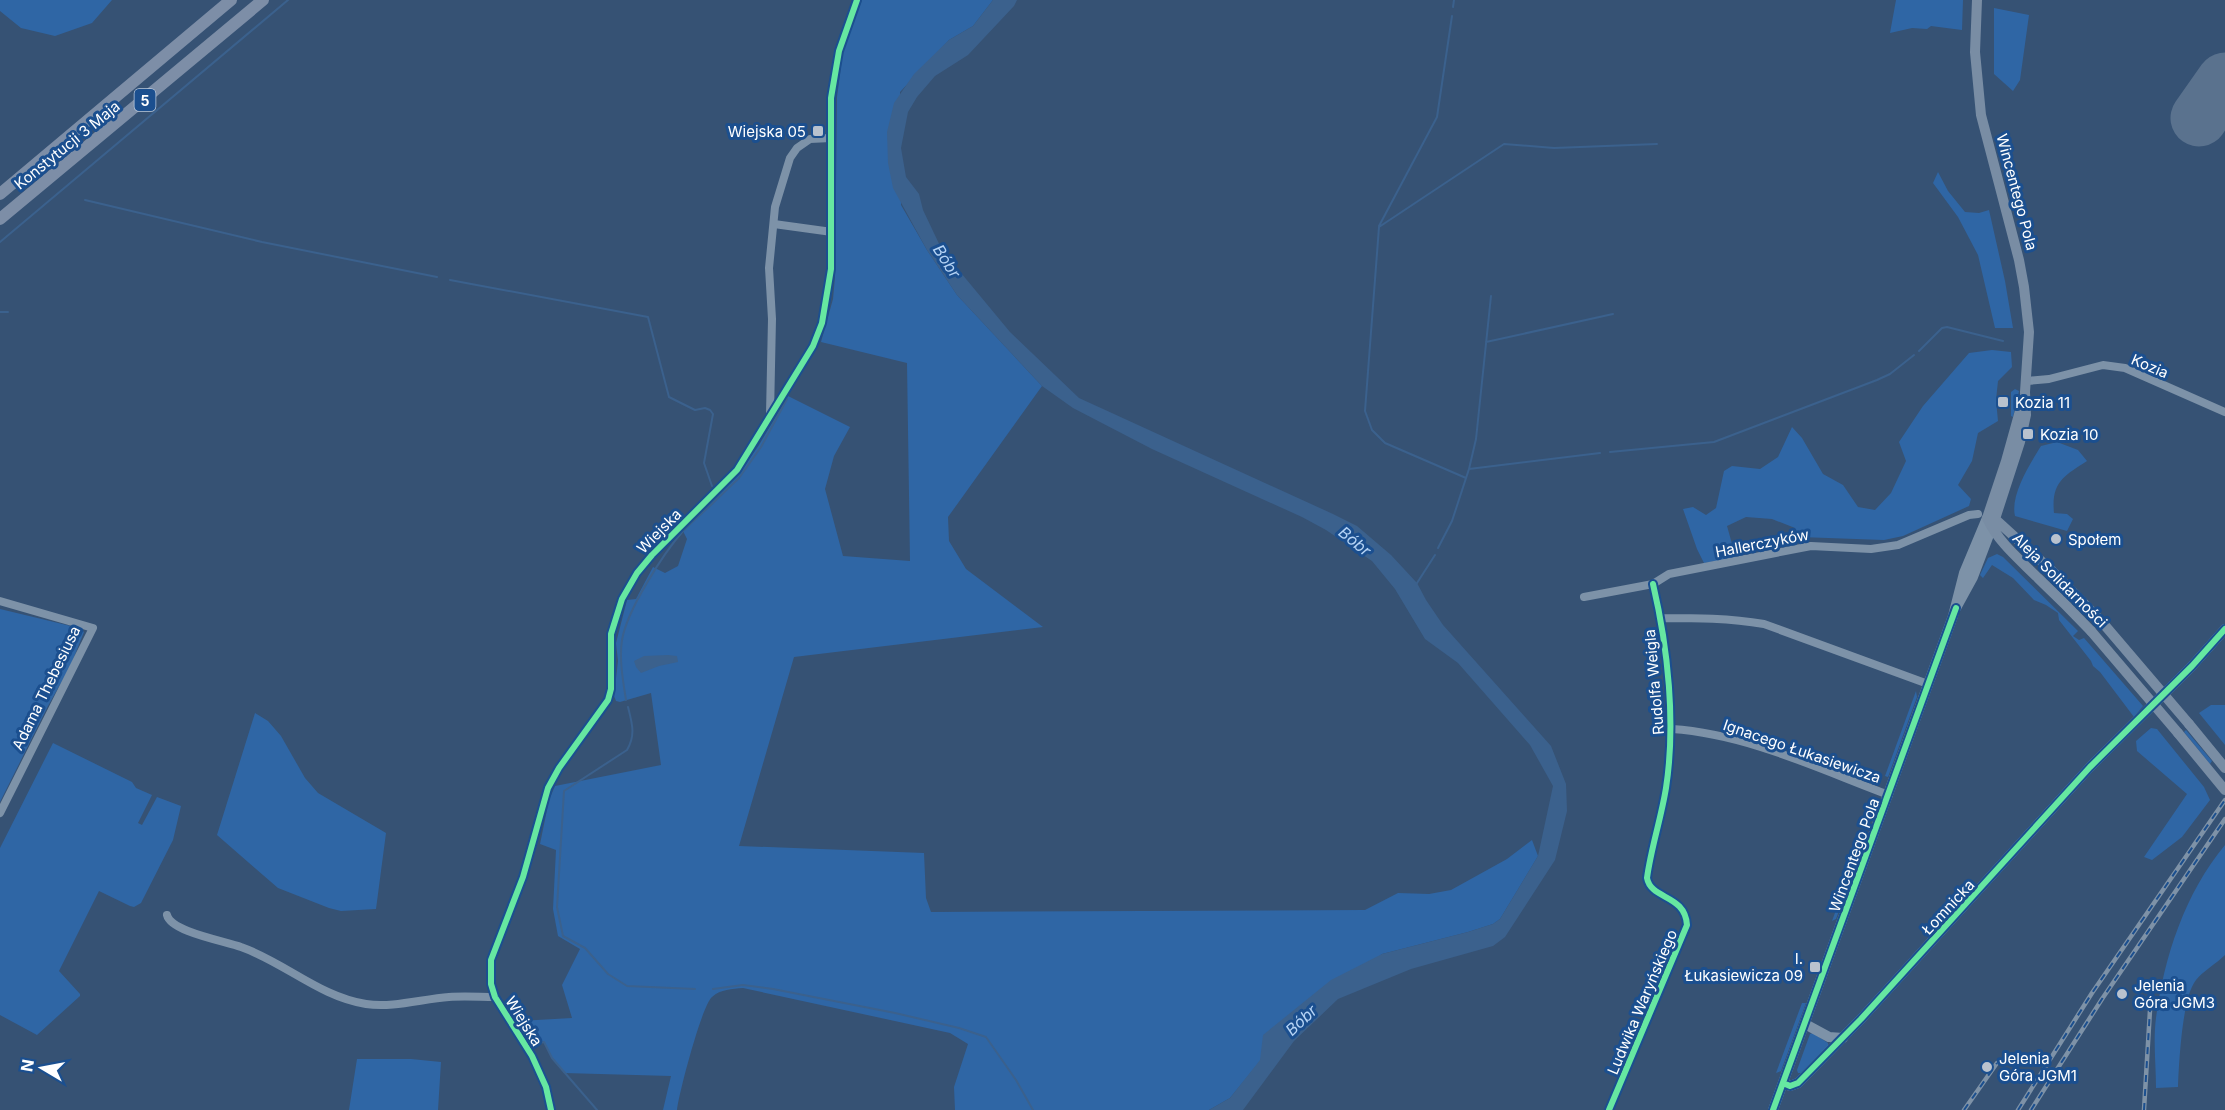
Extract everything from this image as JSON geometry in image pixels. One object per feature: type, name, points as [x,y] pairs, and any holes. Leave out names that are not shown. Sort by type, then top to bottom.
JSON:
[{"type":"main road","name":"5","points":[[0,194],[231,0]]},
{"type":"main road","name":"Konstytucji 3 Maja","points":[[0,219],[263,0]]},
{"type":"main road","name":"Wincentego Pola","points":[[1977,0],[1975,52],[1978,93],[1986,139],[2019,260],[2029,332],[2026,415],[2020,442],[1988,520]]},
{"type":"main road","name":"Aleja Solidarności","points":[[1988,520],[2004,546],[2091,631],[2225,790]]},
{"type":"main road","name":"Aleja Solidarności","points":[[1988,520],[2061,580],[2102,622],[2225,768]]},
{"type":"street","name":"Wiejska","points":[[551,1110],[546,1087],[532,1056],[495,997],[491,984],[491,960],[523,877],[548,788],[559,768],[608,700],[611,689],[611,634],[622,599],[637,573],[652,555],[737,470],[813,346],[822,323],[831,269],[831,98],[839,51],[857,0]]},
{"type":"street","name":"Wiejska","points":[[770,416],[772,319],[769,268],[778,197],[790,158],[797,148],[810,139],[831,138]]},
{"type":"street","points":[[774,224],[832,232]]},
{"type":"street","name":"Kozia","points":[[2026,387],[2103,365],[2125,368],[2225,412]]},
{"type":"street","name":"Hallerczyków","points":[[1584,597],[1653,584],[1670,574],[1811,546],[1871,549],[1898,545],[1969,515],[1988,520]]},
{"type":"street","name":"Wincentego Pola","points":[[1773,1110],[1956,608],[1984,553],[1988,520]]},
{"type":"street","name":"Wincentego Pola","points":[[1956,608],[1964,573],[1988,520]]},
{"type":"street","points":[[1984,553],[1991,548],[2004,546]]},
{"type":"street","name":"Rudolfa Weigla","points":[[1648,884],[1648,871],[1666,786],[1672,729],[1661,618],[1653,584]]},
{"type":"street","name":"Adama Thebesiusa","points":[[0,602],[93,628],[0,813]]},
{"type":"street","points":[[1661,618],[1708,618],[1764,624],[1928,684]]},
{"type":"street","name":"Łomnicka","points":[[1783,1083],[1791,1086],[1798,1083],[1843,1038],[2055,809],[2090,767],[2192,666],[2225,629]]},
{"type":"street","name":"Ignacego Łukasiewicza","points":[[1672,729],[1702,732],[1732,739],[1889,795]]},
{"type":"street","name":"Ludwika Waryńskiego","points":[[1609,1110],[1687,925],[1687,918],[1681,907],[1652,889],[1648,884]]},
{"type":"street","name":"Wiejska","points":[[166,915],[170,921],[185,929],[251,950],[325,990],[357,1003],[382,1005],[450,997],[495,997]]},
{"type":"street","points":[[1805,1024],[1829,1037],[1843,1038]]},
{"type":"shaded area","points":[[0,0],[112,0],[92,23],[55,36],[21,28],[0,11]]},
{"type":"shaded area","points":[[862,0],[993,0],[973,26],[949,40],[900,92],[901,205],[957,295],[1042,386],[948,517],[949,541],[966,569],[1043,627],[794,657],[739,846],[924,853],[926,898],[931,912],[1365,910],[1398,893],[1429,894],[1451,890],[1507,859],[1532,840],[1538,856],[1500,919],[1493,924],[1468,932],[1382,954],[1261,1060],[1230,1098],[1209,1110],[955,1110],[954,1087],[968,1044],[950,1033],[743,988],[719,992],[708,1003],[692,1050],[677,1110],[663,1110],[671,1076],[564,1073],[552,1058],[544,1042],[532,1046],[519,1021],[572,1018],[562,985],[580,949],[558,936],[553,909],[556,850],[540,844],[549,800],[555,786],[661,765],[651,693],[620,702],[616,701],[614,696],[618,661],[616,643],[627,600],[636,599],[653,567],[665,573],[678,566],[687,539],[682,529],[739,474],[788,396],[850,427],[834,456],[825,489],[843,556],[910,561],[907,363],[821,342],[833,299],[835,277],[837,97],[843,51]]},
{"type":"shaded area","points":[[1896,0],[1963,0],[1962,30],[1931,26],[1927,29],[1912,28],[1890,33]]},
{"type":"shaded area","points":[[1994,8],[2029,15],[2020,80],[2013,91],[1994,74]]},
{"type":"shaded area","points":[[1938,172],[1948,191],[1965,212],[1979,213],[1989,210],[2013,328],[1995,328],[1978,255],[1958,217],[1933,183]]},
{"type":"shaded area","points":[[1992,350],[2011,352],[2012,367],[1998,381],[1996,400],[1998,421],[1978,433],[1972,461],[1958,485],[1971,499],[1969,506],[1903,536],[1884,540],[1800,537],[1795,528],[1772,519],[1746,517],[1727,526],[1736,558],[1704,563],[1683,509],[1693,507],[1706,515],[1716,508],[1724,471],[1732,466],[1760,469],[1778,457],[1792,427],[1802,438],[1823,474],[1843,485],[1858,507],[1875,510],[1891,493],[1906,461],[1899,442],[1923,406],[1969,353]]},
{"type":"shaded area","points":[[2015,389],[2019,391],[2013,417],[2011,416],[2011,392]]},
{"type":"shaded area","points":[[2057,442],[2078,450],[2087,461],[2061,481],[2055,494],[2054,513],[2067,514],[2073,519],[2067,531],[2015,516],[2014,508],[2018,489],[2041,446]]},
{"type":"shaded area","points":[[1997,554],[2003,557],[2078,631],[2073,636],[2079,640],[2084,638],[2143,706],[2134,717],[2059,620],[2058,613],[2034,600],[2013,578],[1992,565],[1983,578],[1980,575],[1988,558]]},
{"type":"shaded area","points":[[0,609],[79,628],[84,632],[70,667],[0,802]]},
{"type":"shaded area","points":[[1916,691],[1917,697],[1888,777],[1885,776]]},
{"type":"shaded area","points":[[2211,705],[2225,705],[2225,745],[2199,713]]},
{"type":"shaded area","points":[[255,713],[268,721],[281,736],[305,778],[318,793],[386,833],[376,909],[341,911],[278,888],[217,835]]},
{"type":"shaded area","points":[[2151,728],[2157,729],[2204,787],[2210,800],[2182,837],[2152,860],[2144,857],[2187,794],[2137,751],[2136,741]]},
{"type":"shaded area","points":[[2186,730],[2212,761],[2210,764],[2184,732]]},
{"type":"shaded area","points":[[53,743],[132,782],[136,788],[152,795],[138,823],[142,825],[157,797],[181,806],[173,840],[141,903],[134,907],[130,906],[99,891],[59,971],[80,996],[37,1035],[0,1015],[0,848]]},
{"type":"shaded area","points":[[2225,845],[2225,955],[2196,980],[2191,989],[2184,1015],[2178,1087],[2156,1088],[2156,1018],[2171,949],[2178,927],[2198,884]]},
{"type":"shaded area","points":[[1859,847],[1862,848],[1836,919],[1832,921]]},
{"type":"shaded area","points":[[1802,1003],[1806,1003],[1781,1071],[1776,1073]]},
{"type":"shaded area","points":[[1813,1033],[1828,1043],[1828,1046],[1803,1073],[1798,1073],[1797,1070],[1810,1034]]},
{"type":"shaded area","points":[[357,1059],[411,1059],[441,1062],[438,1110],[349,1110]]},
{"type":"water","name":"Bóbr","points":[[993,0],[1017,0],[968,55],[935,76],[917,97],[908,112],[901,148],[906,177],[919,194],[923,210],[942,250],[1010,332],[1079,398],[1357,526],[1391,555],[1417,583],[1443,625],[1551,746],[1566,784],[1567,811],[1555,860],[1505,937],[1493,946],[1411,969],[1338,999],[1294,1041],[1243,1110],[1209,1110],[1230,1098],[1260,1060],[1263,1035],[1331,980],[1382,954],[1468,932],[1493,924],[1500,919],[1538,856],[1553,786],[1530,745],[1458,663],[1425,639],[1395,589],[1372,561],[1302,517],[1152,449],[1073,408],[1042,386],[957,295],[927,250],[893,188],[888,163],[887,132],[894,103],[914,74],[949,40],[973,26]]},
{"type":"water","points":[[644,656],[677,656],[678,662],[641,673],[634,661]]},
{"type":"waterway","points":[[0,242],[288,0]]},
{"type":"waterway","points":[[1453,7],[1454,0]]},
{"type":"waterway","points":[[1379,226],[1437,117],[1452,16]]},
{"type":"waterway","points":[[1466,478],[1385,443],[1372,430],[1365,411],[1379,227],[1504,144],[1554,148],[1657,144]]},
{"type":"waterway","points":[[85,200],[262,242],[437,277]]},
{"type":"waterway","points":[[450,280],[648,317],[669,397],[695,410],[705,408],[713,414],[704,463],[712,486]]},
{"type":"waterway","points":[[1469,469],[1476,439],[1491,296]]},
{"type":"waterway","points":[[0,312],[8,312]]},
{"type":"waterway","points":[[1486,342],[1613,314]]},
{"type":"waterway","points":[[1919,351],[1942,328],[1947,327],[2003,341]]},
{"type":"waterway","points":[[1610,452],[1714,442],[1877,380],[1890,374],[1914,355]]},
{"type":"waterway","points":[[717,499],[739,478],[761,447],[787,399]]},
{"type":"waterway","points":[[1438,548],[1452,521],[1469,469],[1600,453]]},
{"type":"waterway","points":[[626,700],[621,647],[625,628],[638,598],[683,531],[717,499],[716,497]]},
{"type":"waterway","points":[[1417,583],[1435,555]]},
{"type":"waterway","points":[[628,707],[632,734],[627,750],[564,791],[557,907],[563,936],[585,948],[608,974],[627,986],[695,989]]},
{"type":"waterway","points":[[713,989],[743,985],[773,989],[895,1013],[959,1028],[986,1037],[1016,1080],[1033,1110]]},
{"type":"waterway","points":[[535,1044],[544,1042],[552,1058],[597,1110]]},
{"type":"runway","points":[[2199,118],[2225,81]]},
{"type":"railway","points":[[2018,1110],[2092,993],[2225,800]]},
{"type":"railway","points":[[2031,1110],[2102,999],[2225,819]]},
{"type":"railway","points":[[2144,1110],[2150,1010]]},
{"type":"railway","points":[[1964,1110],[1997,1063]]},
{"type":"cycle path","points":[[551,1110],[546,1087],[532,1056],[495,997],[491,984],[491,960],[523,877],[548,788],[559,768],[608,700],[611,689],[611,634],[622,599],[637,573],[652,555],[737,470],[813,346],[822,323],[831,269],[831,98],[839,51],[857,0]]},
{"type":"cycle path","points":[[1609,1110],[1687,925],[1685,915],[1675,902],[1655,890],[1647,878],[1666,788],[1670,738],[1669,686],[1663,634],[1653,584]]},
{"type":"cycle path","points":[[1773,1110],[1956,608]]},
{"type":"cycle path","points":[[1783,1083],[1790,1086],[1798,1083],[1861,1019],[2090,767],[2192,666],[2225,629]]},
{"type":"place","name":"Wiejska 05","points":[[818,131]]},
{"type":"place","name":"Kozia 11","points":[[2003,402]]},
{"type":"place","name":"Kozia 10","points":[[2028,434]]},
{"type":"place","name":"Społem","points":[[2056,539]]},
{"type":"place","name":"I. Łukasiewicza 09","points":[[1815,967]]},
{"type":"place","name":"Jelenia Góra JGM3","points":[[2122,994]]},
{"type":"place","name":"Jelenia Góra JGM1","points":[[1987,1067]]}]
